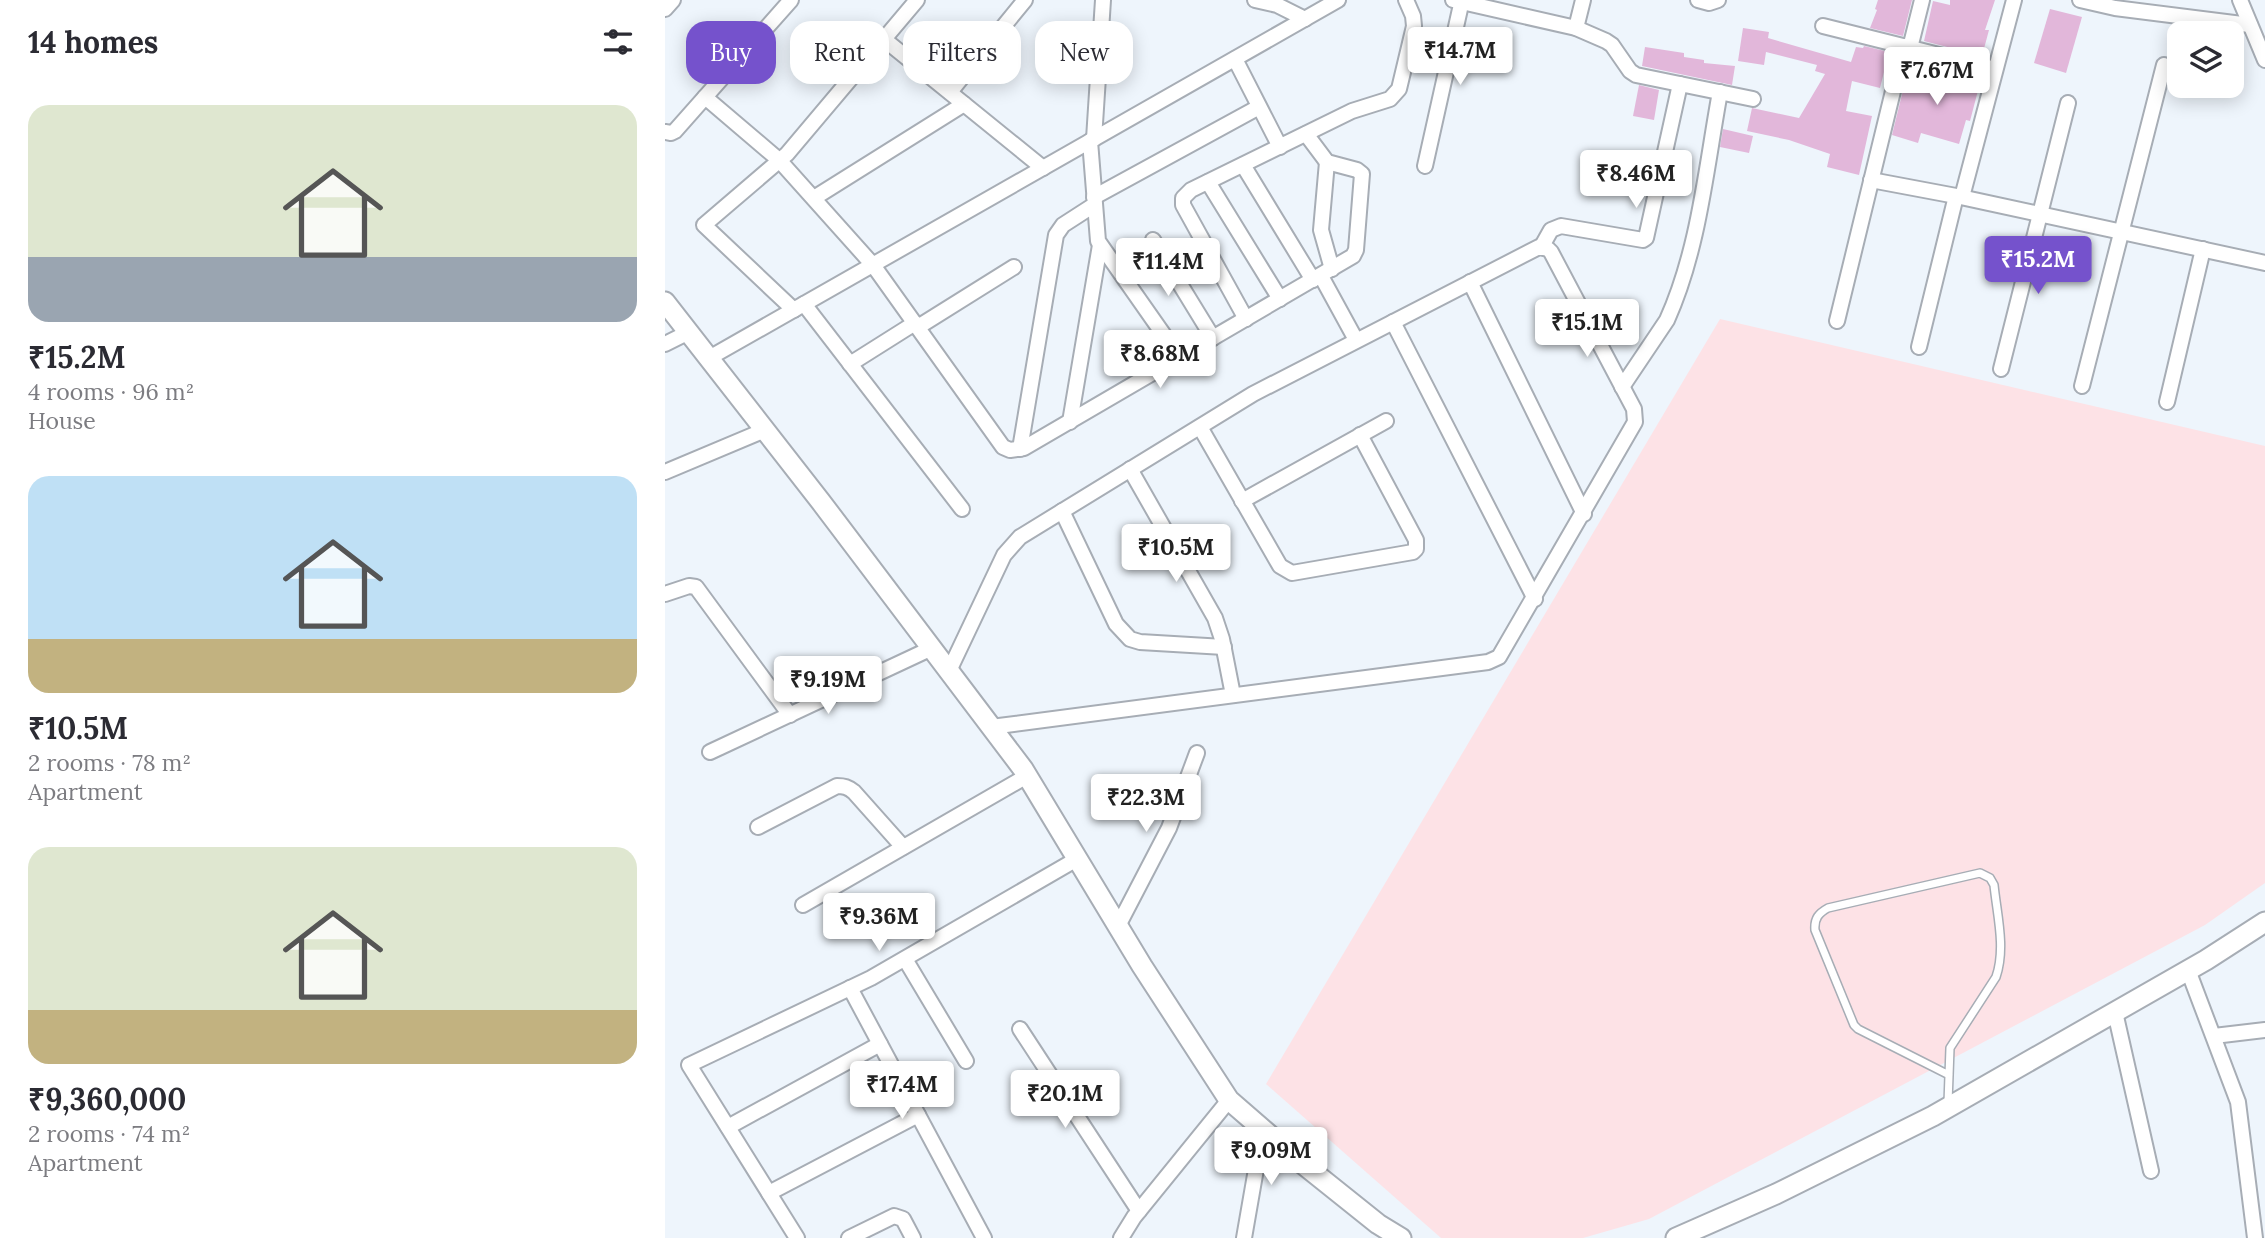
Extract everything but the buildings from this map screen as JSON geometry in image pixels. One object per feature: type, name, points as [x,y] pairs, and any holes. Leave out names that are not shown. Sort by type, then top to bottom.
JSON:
[{"type":"street","points":[[665,9],[673,0]]},
{"type":"street","points":[[665,132],[674,131],[791,0]]},
{"type":"street","points":[[889,35],[917,0]]},
{"type":"street","points":[[950,92],[1025,0]]},
{"type":"street","points":[[1103,0],[1092,140],[1097,235],[1100,245],[1180,358]]},
{"type":"street","points":[[1255,0],[1277,5],[1305,19]]},
{"type":"street","points":[[709,358],[1338,0]]},
{"type":"street","points":[[1246,319],[1183,205],[1183,198],[1186,193],[1352,111],[1396,95],[1414,26],[1406,0]]},
{"type":"street","points":[[1576,28],[1583,0]]},
{"type":"street","points":[[1698,0],[1709,3],[1718,0]]},
{"type":"street","points":[[1837,321],[1871,180],[1907,47],[1923,0]]},
{"type":"street","points":[[1919,348],[2014,0]]},
{"type":"street","points":[[2240,0],[2265,60]]},
{"type":"street","points":[[1425,166],[1459,1],[1504,6],[1576,28],[1612,45],[1630,71],[1636,75],[1753,99]]},
{"type":"street","points":[[2089,1],[2115,8],[2250,25]]},
{"type":"street","points":[[1823,26],[1995,69]]},
{"type":"street","points":[[889,43],[1043,168]]},
{"type":"street","points":[[1235,59],[1280,147]]},
{"type":"street","points":[[2082,386],[2164,65]]},
{"type":"street","points":[[847,84],[787,154],[704,225],[799,307],[850,364],[962,509]]},
{"type":"street","points":[[949,671],[1009,548],[1020,537],[1253,394],[1542,246],[1552,230],[1561,226],[1643,240],[1647,238],[1680,84]]},
{"type":"street","points":[[1622,387],[1672,309],[1693,240],[1720,92]]},
{"type":"street","points":[[705,97],[779,160],[873,265],[1003,447],[1010,450],[1020,449],[1070,422],[1349,260],[1356,250],[1362,174],[1357,170],[1328,162],[1306,134]]},
{"type":"street","points":[[2001,369],[2068,103]]},
{"type":"street","points":[[814,198],[964,104]]},
{"type":"street","points":[[1020,449],[1056,235],[1063,225],[1094,201],[1259,107]]},
{"type":"street","points":[[1322,275],[1321,230],[1328,162]]},
{"type":"street","points":[[1243,165],[1322,275],[1356,341]]},
{"type":"street","points":[[1871,180],[2265,263]]},
{"type":"street","points":[[1208,182],[1280,299]]},
{"type":"street","points":[[1153,240],[1213,338]]},
{"type":"street","points":[[1070,422],[1100,245]]},
{"type":"street","points":[[991,727],[1494,661],[1503,653],[1634,427],[1634,409],[1551,252],[1542,246]]},
{"type":"street","points":[[2167,402],[2203,250]]},
{"type":"street","points":[[850,364],[1014,267]]},
{"type":"street","points":[[1470,282],[1584,514]]},
{"type":"street","points":[[665,302],[932,648],[1027,776],[1118,926],[1229,1100],[1378,1224],[1401,1238]]},
{"type":"street","points":[[1393,322],[1535,598]]},
{"type":"street","points":[[665,344],[689,332]]},
{"type":"street","points":[[1242,500],[1386,421]]},
{"type":"street","points":[[1200,427],[1280,566],[1292,573],[1416,550],[1416,540],[1360,435]]},
{"type":"street","points":[[665,472],[765,430]]},
{"type":"street","points":[[1130,469],[1215,618],[1224,647],[1233,695]]},
{"type":"street","points":[[1062,511],[1116,624],[1130,639],[1140,642],[1224,647]]},
{"type":"street","points":[[665,594],[689,586],[697,587],[790,715]]},
{"type":"street","points":[[710,752],[932,648]]},
{"type":"street","points":[[1118,926],[1169,828],[1197,753]]},
{"type":"street","points":[[803,905],[1027,776]]},
{"type":"street","points":[[758,827],[841,786],[854,792],[903,847]]},
{"type":"street","points":[[797,1238],[689,1065],[905,959],[1077,859]]},
{"type":"street","points":[[1676,1238],[1776,1194],[1948,1107],[2188,970],[2265,922]]},
{"type":"street","points":[[905,959],[966,1060]]},
{"type":"street","points":[[2188,970],[2238,1102],[2255,1238]]},
{"type":"street","points":[[850,988],[984,1238]]},
{"type":"street","points":[[2115,1012],[2151,1171]]},
{"type":"street","points":[[1020,1029],[1139,1212]]},
{"type":"street","points":[[2214,1036],[2265,1030]]},
{"type":"street","points":[[728,1127],[880,1044]]},
{"type":"street","points":[[1121,1238],[1229,1100]]},
{"type":"street","points":[[769,1194],[918,1115]]},
{"type":"street","points":[[1244,1238],[1263,1129]]},
{"type":"street","points":[[849,1238],[894,1216],[903,1219],[913,1238]]},
{"type":"lane","points":[[1948,1107],[1949,1075],[1949,1055],[1953,1041],[1996,977],[2000,964],[1994,885],[1990,878],[1980,873],[1820,912],[1814,923],[1815,930],[1854,1025],[1949,1075]]},
{"type":"shaded area","points":[[1720,319],[2265,446],[2265,883],[2205,925],[1649,1219],[1583,1238],[1441,1238],[1266,1084]]}]
